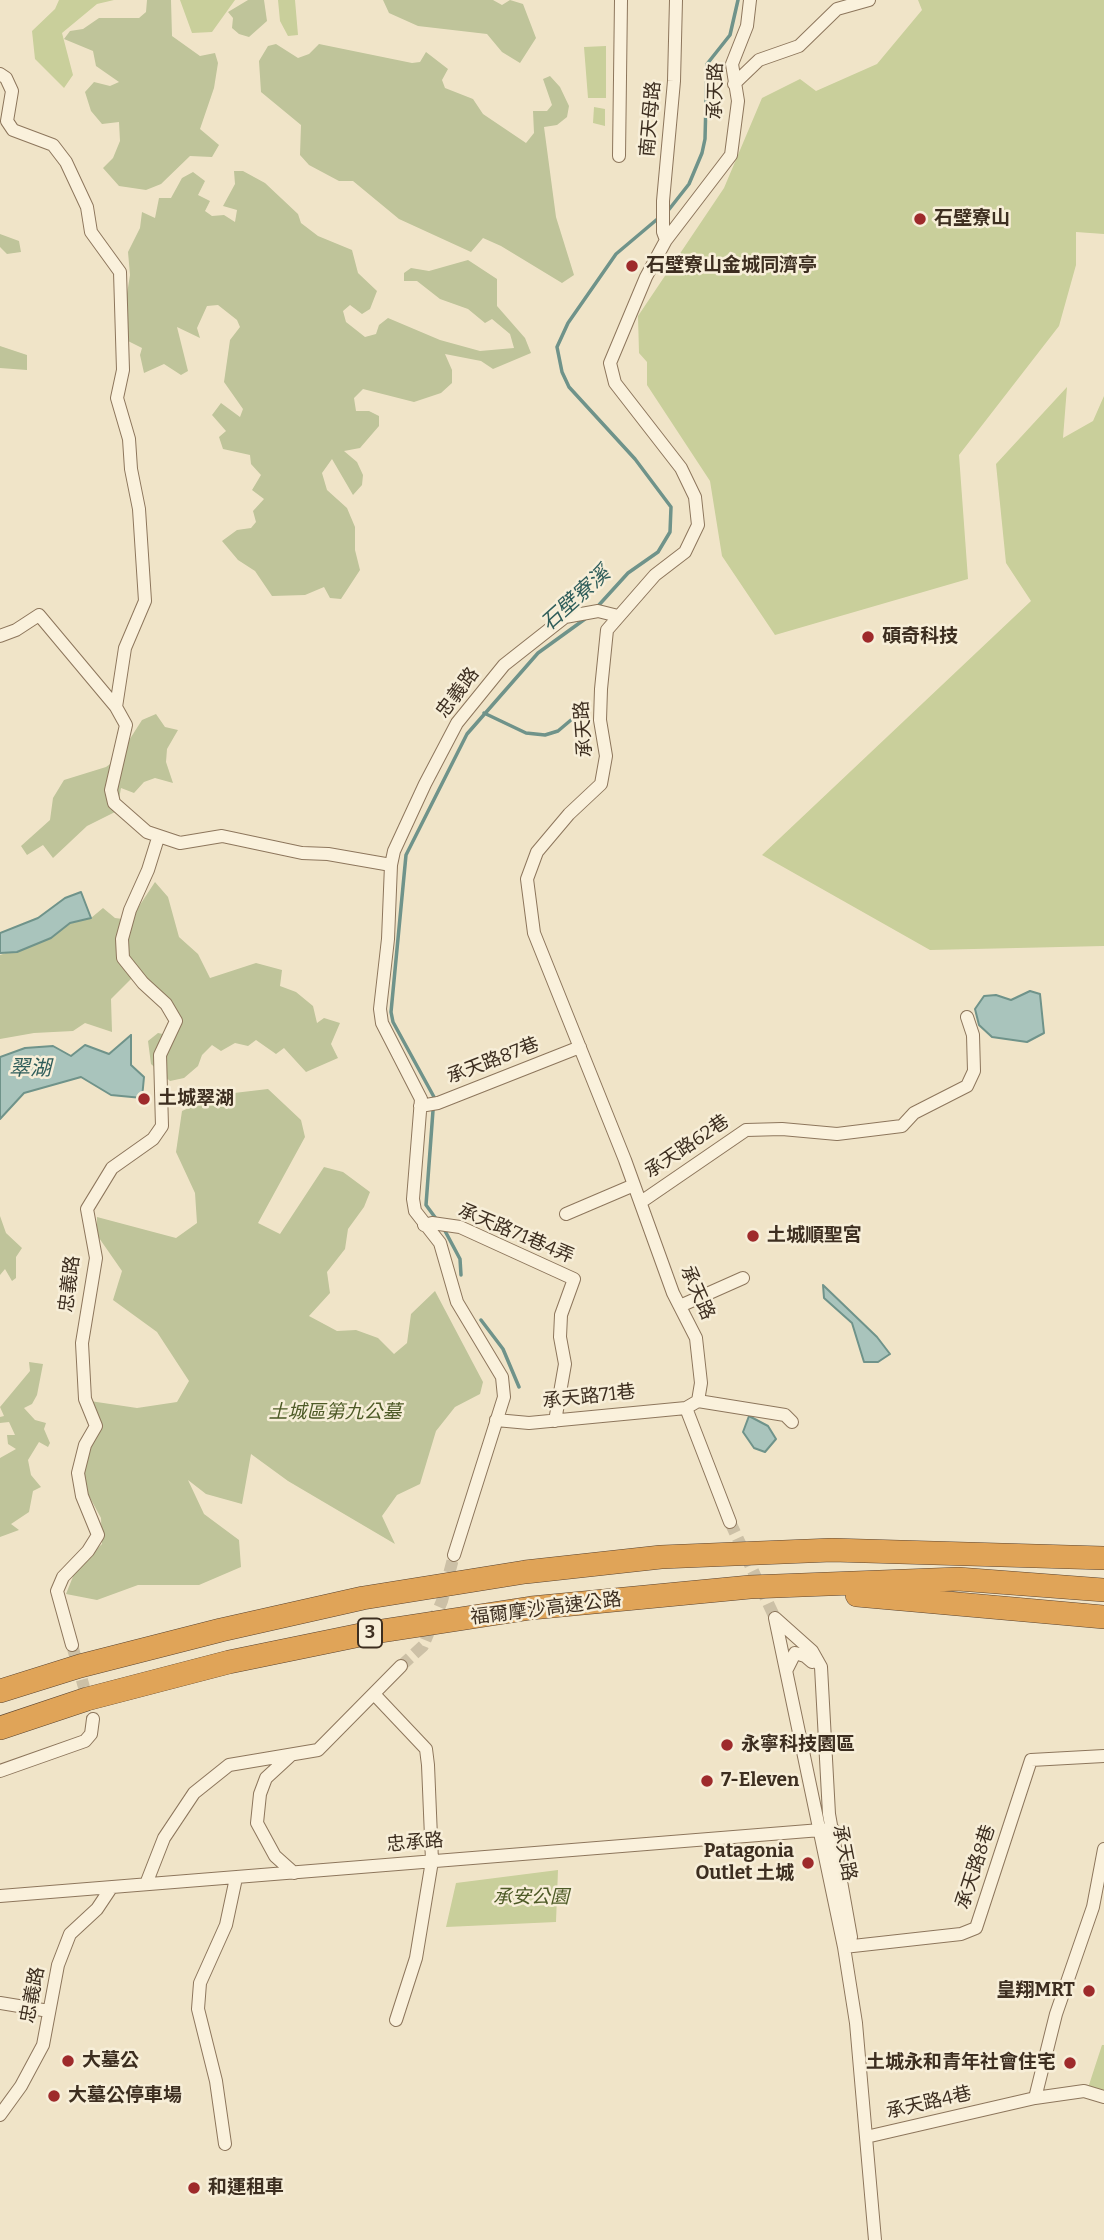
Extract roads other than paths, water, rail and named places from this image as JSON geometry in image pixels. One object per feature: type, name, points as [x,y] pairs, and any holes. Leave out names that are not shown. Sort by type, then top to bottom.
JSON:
[{"type":"highway","name":"福爾摩沙高速公路","points":[[0,1691],[80,1666],[234,1627],[363,1598],[525,1572],[661,1557],[832,1550],[1104,1558]]},
{"type":"highway","name":"福爾摩沙高速公路","points":[[0,1728],[88,1699],[229,1662],[376,1632],[530,1608],[770,1587],[958,1579],[1104,1590]]},
{"type":"highway","points":[[770,1587],[1104,1618]]},
{"type":"street","points":[[619,156],[621,0]]},
{"type":"street","name":"南天母路","points":[[665,236],[663,201],[674,81],[676,0]]},
{"type":"street","name":"承天路","points":[[698,1401],[701,1383],[696,1338],[680,1306],[534,933],[527,879],[537,852],[569,814],[601,784],[606,756],[600,720],[607,630],[655,575],[685,552],[698,525],[695,497],[681,467],[615,383],[610,371],[614,350],[665,236],[731,155],[738,101],[732,64],[747,26],[750,0]]},
{"type":"street","points":[[734,84],[759,60],[799,46],[837,9],[869,0]]},
{"type":"street","points":[[0,74],[6,78],[12,91],[7,121],[13,130],[53,145],[66,162],[87,208],[91,232],[120,272],[123,370],[117,398],[129,439],[131,469],[139,509],[145,601],[125,648],[116,707]]},
{"type":"street","name":"忠義路","points":[[454,1555],[504,1397],[502,1377],[457,1302],[440,1243],[428,1224],[415,1211],[413,1199],[429,1105],[382,1023],[391,866],[394,850],[457,723],[514,655],[555,622],[575,613],[598,611],[618,616]]},
{"type":"street","points":[[0,636],[39,615],[116,707],[126,724],[111,777],[114,803],[158,838],[180,843],[222,836],[302,853],[328,854],[391,866]]},
{"type":"street","name":"忠義路","points":[[72,1644],[57,1591],[63,1577],[88,1551],[98,1535],[82,1496],[78,1473],[85,1445],[96,1426],[85,1399],[82,1343],[96,1258],[87,1209],[112,1168],[153,1139],[162,1126],[160,1055],[176,1021],[166,1004],[143,983],[123,958],[122,939],[130,910],[152,861],[158,838]]},
{"type":"street","name":"承天路62巷","points":[[641,1202],[746,1130],[782,1129],[837,1135],[902,1126],[915,1113],[967,1086],[974,1071],[973,1035],[967,1017]]},
{"type":"street","name":"承天路87巷","points":[[429,1105],[580,1047]]},
{"type":"street","points":[[566,1214],[634,1185]]},
{"type":"street","name":"承天路71巷4弄","points":[[428,1224],[460,1227],[574,1279],[561,1315],[560,1337],[565,1364],[555,1421]]},
{"type":"street","points":[[680,1306],[743,1278]]},
{"type":"street","points":[[730,1522],[685,1408],[698,1401],[785,1415],[792,1422]]},
{"type":"street","name":"承天路71巷","points":[[496,1420],[529,1423],[685,1408]]},
{"type":"street","name":"承天路","points":[[826,1829],[821,1667],[812,1651],[775,1618],[826,1829],[856,2023],[875,2240]]},
{"type":"street","points":[[782,1647],[802,1644]]},
{"type":"street","points":[[787,1669],[795,1653],[806,1656],[811,1661],[822,1692]]},
{"type":"street","points":[[146,1884],[164,1838],[194,1793],[229,1765],[318,1750],[401,1666]]},
{"type":"street","points":[[374,1693],[426,1749],[432,1861],[416,1958],[396,2020]]},
{"type":"street","points":[[0,1771],[85,1741],[90,1734],[93,1719]]},
{"type":"street","points":[[291,1755],[265,1778],[260,1794],[257,1823],[275,1856],[295,1873]]},
{"type":"street","name":"承天路8巷","points":[[844,1947],[961,1934],[976,1928],[1031,1760],[1104,1756]]},
{"type":"street","name":"忠承路","points":[[0,1896],[826,1829]]},
{"type":"street","points":[[1035,2098],[1056,2014],[1093,1907],[1104,1849]]},
{"type":"street","points":[[225,2144],[216,2081],[198,2009],[200,1983],[226,1925],[236,1878]]},
{"type":"street","name":"忠義路","points":[[0,2115],[3,2102],[21,2086],[43,2045],[58,1965],[70,1934],[97,1909],[111,1888]]},
{"type":"street","points":[[0,2003],[49,2011]]},
{"type":"street","name":"承天路4巷","points":[[866,2137],[1035,2098],[1084,2091],[1104,2097]]},
{"type":"water","points":[[81,892],[91,918],[70,923],[51,938],[17,952],[0,953],[0,933],[38,918],[65,898]]},
{"type":"water","points":[[1030,991],[1040,994],[1044,1033],[1027,1042],[992,1037],[979,1025],[975,1009],[984,996],[996,995],[1011,1000]]},
{"type":"water","name":"翠湖","points":[[131,1035],[131,1065],[144,1077],[142,1098],[111,1095],[81,1077],[24,1093],[0,1119],[0,1057],[25,1048],[53,1046],[71,1056],[85,1045],[109,1054]]},
{"type":"water","points":[[823,1285],[877,1337],[890,1354],[878,1362],[864,1362],[852,1323],[824,1298]]},
{"type":"water","points":[[749,1416],[768,1426],[776,1439],[765,1452],[754,1448],[743,1432]]},
{"type":"waterway","name":"石壁寮溪","points":[[667,212],[689,184],[702,153],[705,139],[707,64],[730,35],[738,0]]},
{"type":"waterway","name":"石壁寮溪","points":[[598,606],[628,573],[658,552],[670,532],[671,507],[635,459],[569,387],[562,372],[557,347],[568,323],[616,254],[661,216]]},
{"type":"waterway","name":"石壁寮溪","points":[[437,1220],[426,1205],[434,1097],[393,1022],[391,1012],[406,855],[467,734],[538,653],[585,619]]},
{"type":"waterway","points":[[484,713],[526,733],[545,735],[558,731],[571,720]]},
{"type":"waterway","name":"石壁寮溪","points":[[444,1229],[460,1259],[461,1275]]},
{"type":"waterway","name":"石壁寮溪","points":[[481,1320],[503,1349],[519,1387]]},
{"type":"tunnel","points":[[730,1522],[775,1618]]},
{"type":"tunnel","points":[[401,1666],[423,1646],[442,1601],[454,1555]]},
{"type":"tunnel","points":[[72,1645],[93,1719]]},
{"type":"place","name":"石壁寮山","points":[[920,219]]},
{"type":"place","name":"石壁寮山金城同濟亭","points":[[632,266]]},
{"type":"place","name":"碩奇科技","points":[[868,637]]},
{"type":"place","name":"土城翠湖","points":[[144,1099]]},
{"type":"place","name":"土城順聖宮","points":[[753,1236]]},
{"type":"place","name":"永寧科技園區","points":[[727,1745]]},
{"type":"place","name":"7-Eleven","points":[[707,1781]]},
{"type":"place","name":"Patagonia Outlet 土城","points":[[808,1863]]},
{"type":"place","name":"皇翔MRT","points":[[1089,1991]]},
{"type":"place","name":"大墓公","points":[[68,2061]]},
{"type":"place","name":"土城永和青年社會住宅","points":[[1070,2063]]},
{"type":"place","name":"大墓公停車場","points":[[54,2096]]},
{"type":"place","name":"和運租車","points":[[194,2188]]},
{"type":"park label","name":"土城區第九公墓","points":[[335,1413]]},
{"type":"park label","name":"承安公園","points":[[531,1898]]}]
